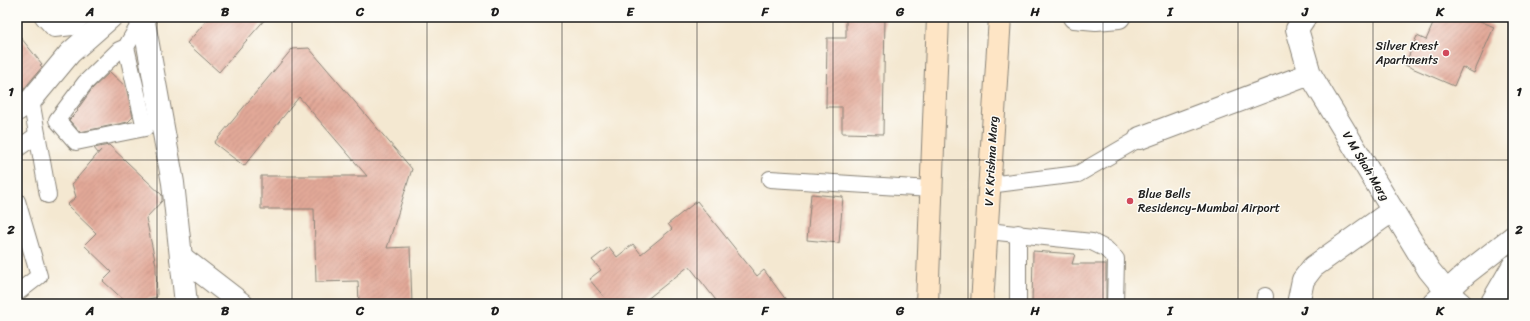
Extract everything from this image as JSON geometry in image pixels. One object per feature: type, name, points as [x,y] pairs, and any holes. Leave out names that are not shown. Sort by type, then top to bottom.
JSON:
[{"type":"main road","points":[[927,304],[938,17]]},
{"type":"main road","name":"V K Krishna Marg","points":[[982,304],[988,231],[989,185],[1000,17]]},
{"type":"street","points":[[24,105],[70,53],[80,28],[111,17]]},
{"type":"street","points":[[143,17],[173,182],[186,304]]},
{"type":"street","points":[[1074,17],[1096,19],[1119,17]]},
{"type":"street","name":"V M Shah Marg","points":[[1306,17],[1297,29],[1310,74],[1447,300]]},
{"type":"street","points":[[1140,138],[1310,74]]},
{"type":"street","points":[[1298,304],[1303,280],[1314,267],[1393,210]]},
{"type":"street","points":[[1447,300],[1468,272],[1513,237]]},
{"type":"street","points":[[181,257],[242,304]]},
{"type":"street","points":[[1501,297],[1513,266]]},
{"type":"lane","points":[[43,17],[54,28],[80,28]]},
{"type":"lane","points":[[126,47],[145,128],[76,142],[57,120],[85,83],[119,50],[126,47],[143,17]]},
{"type":"lane","points":[[24,105],[37,135],[48,196]]},
{"type":"lane","points":[[17,148],[37,135]]},
{"type":"lane","points":[[989,185],[1078,174],[1140,138]]},
{"type":"lane","points":[[770,179],[931,189]]},
{"type":"lane","points":[[17,201],[39,276],[17,293]]},
{"type":"lane","points":[[988,231],[1092,242],[1106,249],[1116,259],[1115,304]]},
{"type":"lane","points":[[1018,233],[1018,304]]},
{"type":"building","points":[[210,17],[267,17],[219,72],[187,43]]},
{"type":"building","points":[[846,17],[885,17],[883,134],[842,133],[842,107],[826,107],[827,38],[846,38]]},
{"type":"building","name":"Silver Krest Apartments","points":[[1436,17],[1471,17],[1494,27],[1474,73],[1462,67],[1454,86],[1405,65],[1417,36],[1426,40]]},
{"type":"building","points":[[17,33],[42,64],[40,65],[42,67],[24,89],[17,94]]},
{"type":"building","points":[[309,48],[412,169],[387,248],[410,247],[412,304],[359,304],[358,281],[316,282],[314,209],[261,209],[261,176],[367,176],[299,97],[244,166],[214,143],[292,49]]},
{"type":"building","points":[[110,72],[126,87],[133,117],[128,122],[80,132],[69,120],[78,111],[77,110],[92,89]]},
{"type":"building","points":[[109,145],[162,195],[162,201],[146,218],[156,265],[157,297],[128,304],[103,281],[112,272],[84,245],[96,233],[67,205],[76,197],[72,184],[101,150],[98,153],[94,148]]},
{"type":"building","points":[[811,194],[843,197],[839,243],[807,240]]},
{"type":"building","points":[[697,201],[757,276],[764,270],[789,304],[719,304],[689,266],[641,304],[610,304],[589,279],[601,270],[592,260],[609,247],[617,257],[633,244],[641,254],[672,229],[668,224]]},
{"type":"building","points":[[1033,251],[1075,254],[1072,264],[1106,264],[1106,304],[1032,304]]},
{"type":"place","name":"Silver Krest Apartments","points":[[1446,53]]},
{"type":"place","name":"Blue Bells Residency-Mumbai Airport","points":[[1130,201]]}]
